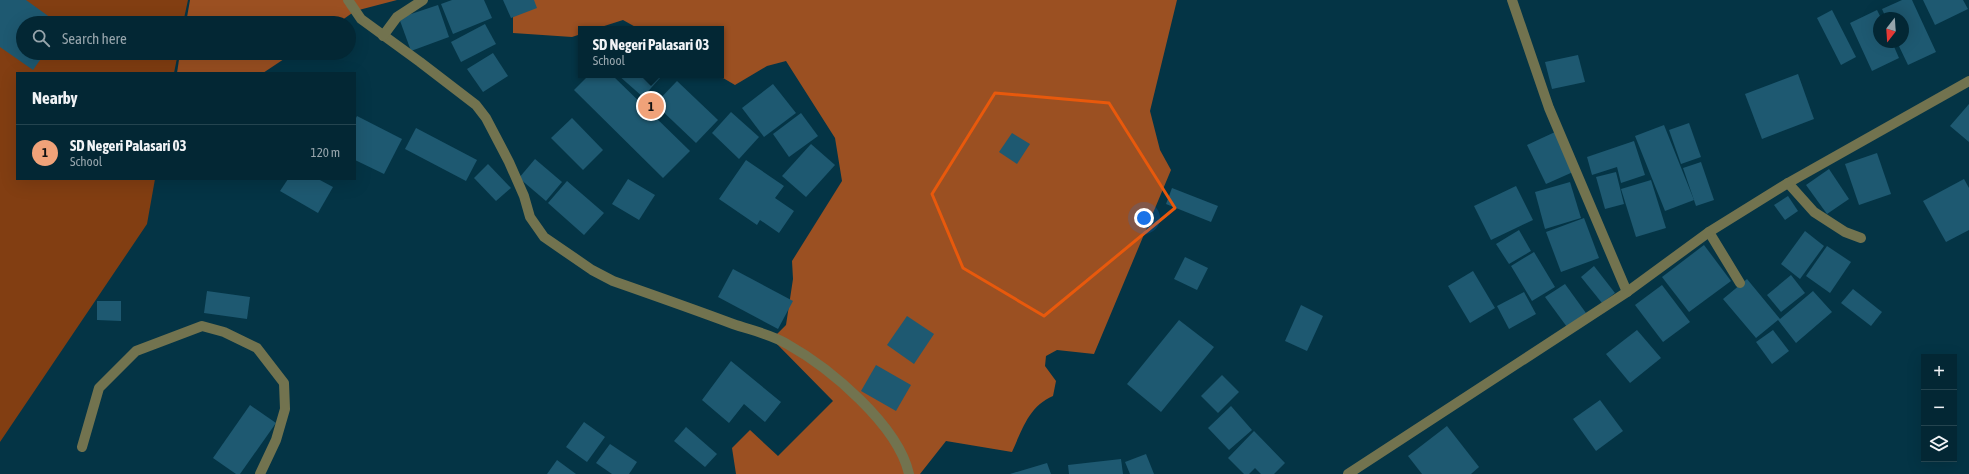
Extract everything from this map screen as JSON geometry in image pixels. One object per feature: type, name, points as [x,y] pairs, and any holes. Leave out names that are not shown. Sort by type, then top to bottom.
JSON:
[{"type":"street","points":[[348,0],[361,19],[476,105],[486,118],[509,162],[524,196],[530,217],[544,237],[592,270],[613,281],[786,343],[824,368],[852,392],[884,426],[906,460],[909,474]]},
{"type":"street","points":[[383,36],[397,17],[423,0]]},
{"type":"street","points":[[1512,0],[1549,108],[1627,292]]},
{"type":"street","points":[[1348,474],[1627,292],[1709,232],[1788,183],[1969,81]]},
{"type":"street","points":[[1788,183],[1814,212],[1845,232],[1861,238]]},
{"type":"street","points":[[1709,232],[1740,283]]},
{"type":"street","points":[[82,447],[99,388],[136,352],[202,326],[224,332],[257,348],[284,383],[285,409],[276,440],[260,474]]},
{"type":"highlighted area","points":[[995,93],[1109,103],[1175,208],[1044,316],[963,268],[932,194]]},
{"type":"shaded area","points":[[0,0],[188,0],[185,16],[16,16],[16,60],[177,60],[174,72],[16,72],[16,180],[155,180],[147,224],[0,442]]},
{"type":"shaded area","points":[[190,0],[397,0],[355,11],[348,16],[187,16]]},
{"type":"shaded area","points":[[524,0],[1177,0],[1150,111],[1160,150],[1171,170],[1094,354],[1057,350],[1046,356],[1045,366],[1056,381],[1053,396],[1045,400],[1032,412],[1023,427],[1012,452],[946,441],[920,474],[736,474],[732,448],[750,430],[778,456],[833,401],[772,339],[786,325],[793,279],[792,261],[842,181],[835,138],[786,61],[767,66],[735,85],[723,78],[724,26],[634,26],[623,20],[604,26],[578,26],[578,35],[572,37],[513,33],[513,8]]},
{"type":"shaded area","points":[[179,60],[282,60],[264,72],[177,72]]},
{"type":"building","points":[[0,0],[26,0],[48,16],[16,16],[16,58],[0,47]]},
{"type":"building","points":[[452,0],[484,0],[492,18],[453,34],[441,4]]},
{"type":"building","points":[[503,0],[534,0],[537,8],[511,18]]},
{"type":"building","points":[[1902,0],[1912,0],[1936,52],[1908,65],[1900,48],[1909,48],[1909,12],[1883,12],[1882,9]]},
{"type":"building","points":[[1923,0],[1963,0],[1968,9],[1935,25]]},
{"type":"building","points":[[438,5],[449,37],[411,51],[399,18]]},
{"type":"building","points":[[1832,10],[1856,57],[1841,65],[1817,18]]},
{"type":"building","points":[[1877,10],[1878,12],[1873,12],[1873,48],[1895,48],[1899,58],[1872,71],[1850,23]]},
{"type":"building","points":[[485,24],[496,44],[461,62],[451,42]]},
{"type":"building","points":[[493,53],[508,76],[483,92],[467,69]]},
{"type":"building","points":[[1578,55],[1585,82],[1552,89],[1545,62]]},
{"type":"building","points":[[19,60],[40,60],[33,70]]},
{"type":"building","points":[[1798,74],[1814,119],[1762,139],[1745,94]]},
{"type":"building","points":[[586,78],[615,78],[690,151],[663,178],[574,90]]},
{"type":"building","points":[[621,78],[660,78],[643,97]]},
{"type":"building","points":[[677,81],[718,120],[696,143],[655,104]]},
{"type":"building","points":[[773,84],[796,113],[764,137],[742,108]]},
{"type":"building","points":[[1969,104],[1969,142],[1950,126]]},
{"type":"building","points":[[731,112],[759,137],[739,159],[712,133]]},
{"type":"building","points":[[801,113],[818,136],[789,157],[773,134]]},
{"type":"building","points":[[357,116],[402,139],[384,174],[356,160]]},
{"type":"building","points":[[572,118],[603,150],[583,170],[551,138]]},
{"type":"building","points":[[1689,123],[1701,157],[1681,164],[1669,130]]},
{"type":"building","points":[[1664,125],[1694,200],[1665,211],[1635,136]]},
{"type":"building","points":[[416,128],[477,160],[466,181],[405,149]]},
{"type":"building","points":[[1555,132],[1573,172],[1546,184],[1527,145]]},
{"type":"building","points":[[1012,133],[1030,144],[1017,164],[999,152]]},
{"type":"building","points":[[1634,141],[1645,175],[1621,183],[1617,167],[1592,175],[1587,157]]},
{"type":"building","points":[[811,144],[835,165],[806,197],[782,176]]},
{"type":"building","points":[[1877,153],[1891,194],[1859,205],[1845,164]]},
{"type":"building","points":[[535,159],[562,182],[546,201],[519,178]]},
{"type":"building","points":[[746,160],[784,186],[775,198],[794,211],[779,233],[760,220],[757,225],[719,199]]},
{"type":"building","points":[[1701,162],[1714,200],[1696,206],[1683,168]]},
{"type":"building","points":[[488,164],[511,188],[496,201],[474,178]]},
{"type":"building","points":[[1829,169],[1849,199],[1827,214],[1806,185]]},
{"type":"building","points":[[1616,172],[1624,204],[1605,209],[1596,177]]},
{"type":"building","points":[[628,179],[655,195],[639,220],[612,204]]},
{"type":"building","points":[[1964,179],[1969,188],[1969,230],[1946,242],[1923,201]]},
{"type":"building","points":[[287,180],[320,180],[333,187],[318,213],[280,191]]},
{"type":"building","points":[[1651,180],[1666,228],[1636,237],[1621,189]]},
{"type":"building","points":[[567,181],[604,213],[584,235],[548,203]]},
{"type":"building","points":[[1570,182],[1581,218],[1545,229],[1535,192]]},
{"type":"building","points":[[1516,186],[1533,220],[1491,240],[1474,206]]},
{"type":"building","points":[[1172,188],[1218,206],[1211,222],[1166,204]]},
{"type":"building","points":[[1788,196],[1798,211],[1785,220],[1774,205]]},
{"type":"building","points":[[1584,218],[1599,258],[1561,272],[1546,232]]},
{"type":"building","points":[[1519,230],[1531,251],[1509,264],[1496,244]]},
{"type":"building","points":[[1805,231],[1824,246],[1800,279],[1781,264]]},
{"type":"building","points":[[1704,245],[1731,281],[1689,312],[1662,277]]},
{"type":"building","points":[[1827,246],[1851,262],[1830,293],[1806,276]]},
{"type":"building","points":[[1534,252],[1555,287],[1532,301],[1511,266]]},
{"type":"building","points":[[1185,257],[1208,268],[1197,290],[1174,279]]},
{"type":"building","points":[[1594,266],[1615,293],[1602,303],[1581,277]]},
{"type":"building","points":[[733,269],[793,301],[778,329],[718,297]]},
{"type":"building","points":[[1473,271],[1495,308],[1470,323],[1448,286]]},
{"type":"building","points":[[1791,275],[1805,293],[1781,312],[1767,295]]},
{"type":"building","points":[[1747,279],[1780,319],[1813,291],[1832,312],[1796,343],[1778,320],[1756,338],[1723,299]]},
{"type":"building","points":[[1565,284],[1586,313],[1567,327],[1545,297]]},
{"type":"building","points":[[1662,285],[1690,322],[1663,342],[1635,305]]},
{"type":"building","points":[[1853,289],[1882,312],[1871,326],[1841,303]]},
{"type":"building","points":[[207,291],[250,297],[247,319],[204,313]]},
{"type":"building","points":[[1524,292],[1536,314],[1509,329],[1497,306]]},
{"type":"building","points":[[97,301],[121,301],[121,321],[97,320]]},
{"type":"building","points":[[1301,305],[1323,316],[1307,351],[1285,341]]},
{"type":"building","points":[[907,316],[934,334],[914,364],[887,345]]},
{"type":"building","points":[[1179,320],[1214,347],[1161,412],[1127,384]]},
{"type":"building","points":[[1637,330],[1661,358],[1630,383],[1606,354]]},
{"type":"building","points":[[1773,330],[1789,351],[1772,364],[1756,342]]},
{"type":"building","points":[[731,361],[781,402],[765,422],[744,404],[729,423],[702,400]]},
{"type":"building","points":[[876,365],[911,385],[896,411],[861,391]]},
{"type":"building","points":[[1222,375],[1239,392],[1218,413],[1201,396]]},
{"type":"building","points":[[1600,400],[1623,431],[1596,451],[1573,419]]},
{"type":"building","points":[[250,405],[276,423],[240,474],[236,474],[213,458]]},
{"type":"building","points":[[1231,406],[1252,430],[1229,450],[1208,428]]},
{"type":"building","points":[[584,422],[605,437],[587,462],[566,447]]},
{"type":"building","points":[[1447,426],[1479,467],[1471,474],[1422,474],[1408,456]]},
{"type":"building","points":[[686,427],[717,454],[705,467],[674,441]]},
{"type":"building","points":[[1254,431],[1285,463],[1274,474],[1261,474],[1255,468],[1249,474],[1244,474],[1228,458]]},
{"type":"building","points":[[610,444],[637,462],[629,474],[612,474],[596,463]]},
{"type":"building","points":[[1146,454],[1154,474],[1130,474],[1125,462]]},
{"type":"building","points":[[1121,459],[1123,474],[1069,474],[1068,465]]},
{"type":"building","points":[[557,460],[576,474],[547,474]]},
{"type":"building","points":[[1047,463],[1051,474],[1010,474]]},
{"type":"place","name":"SD Negeri Palasari 03","points":[[651,106]]}]
